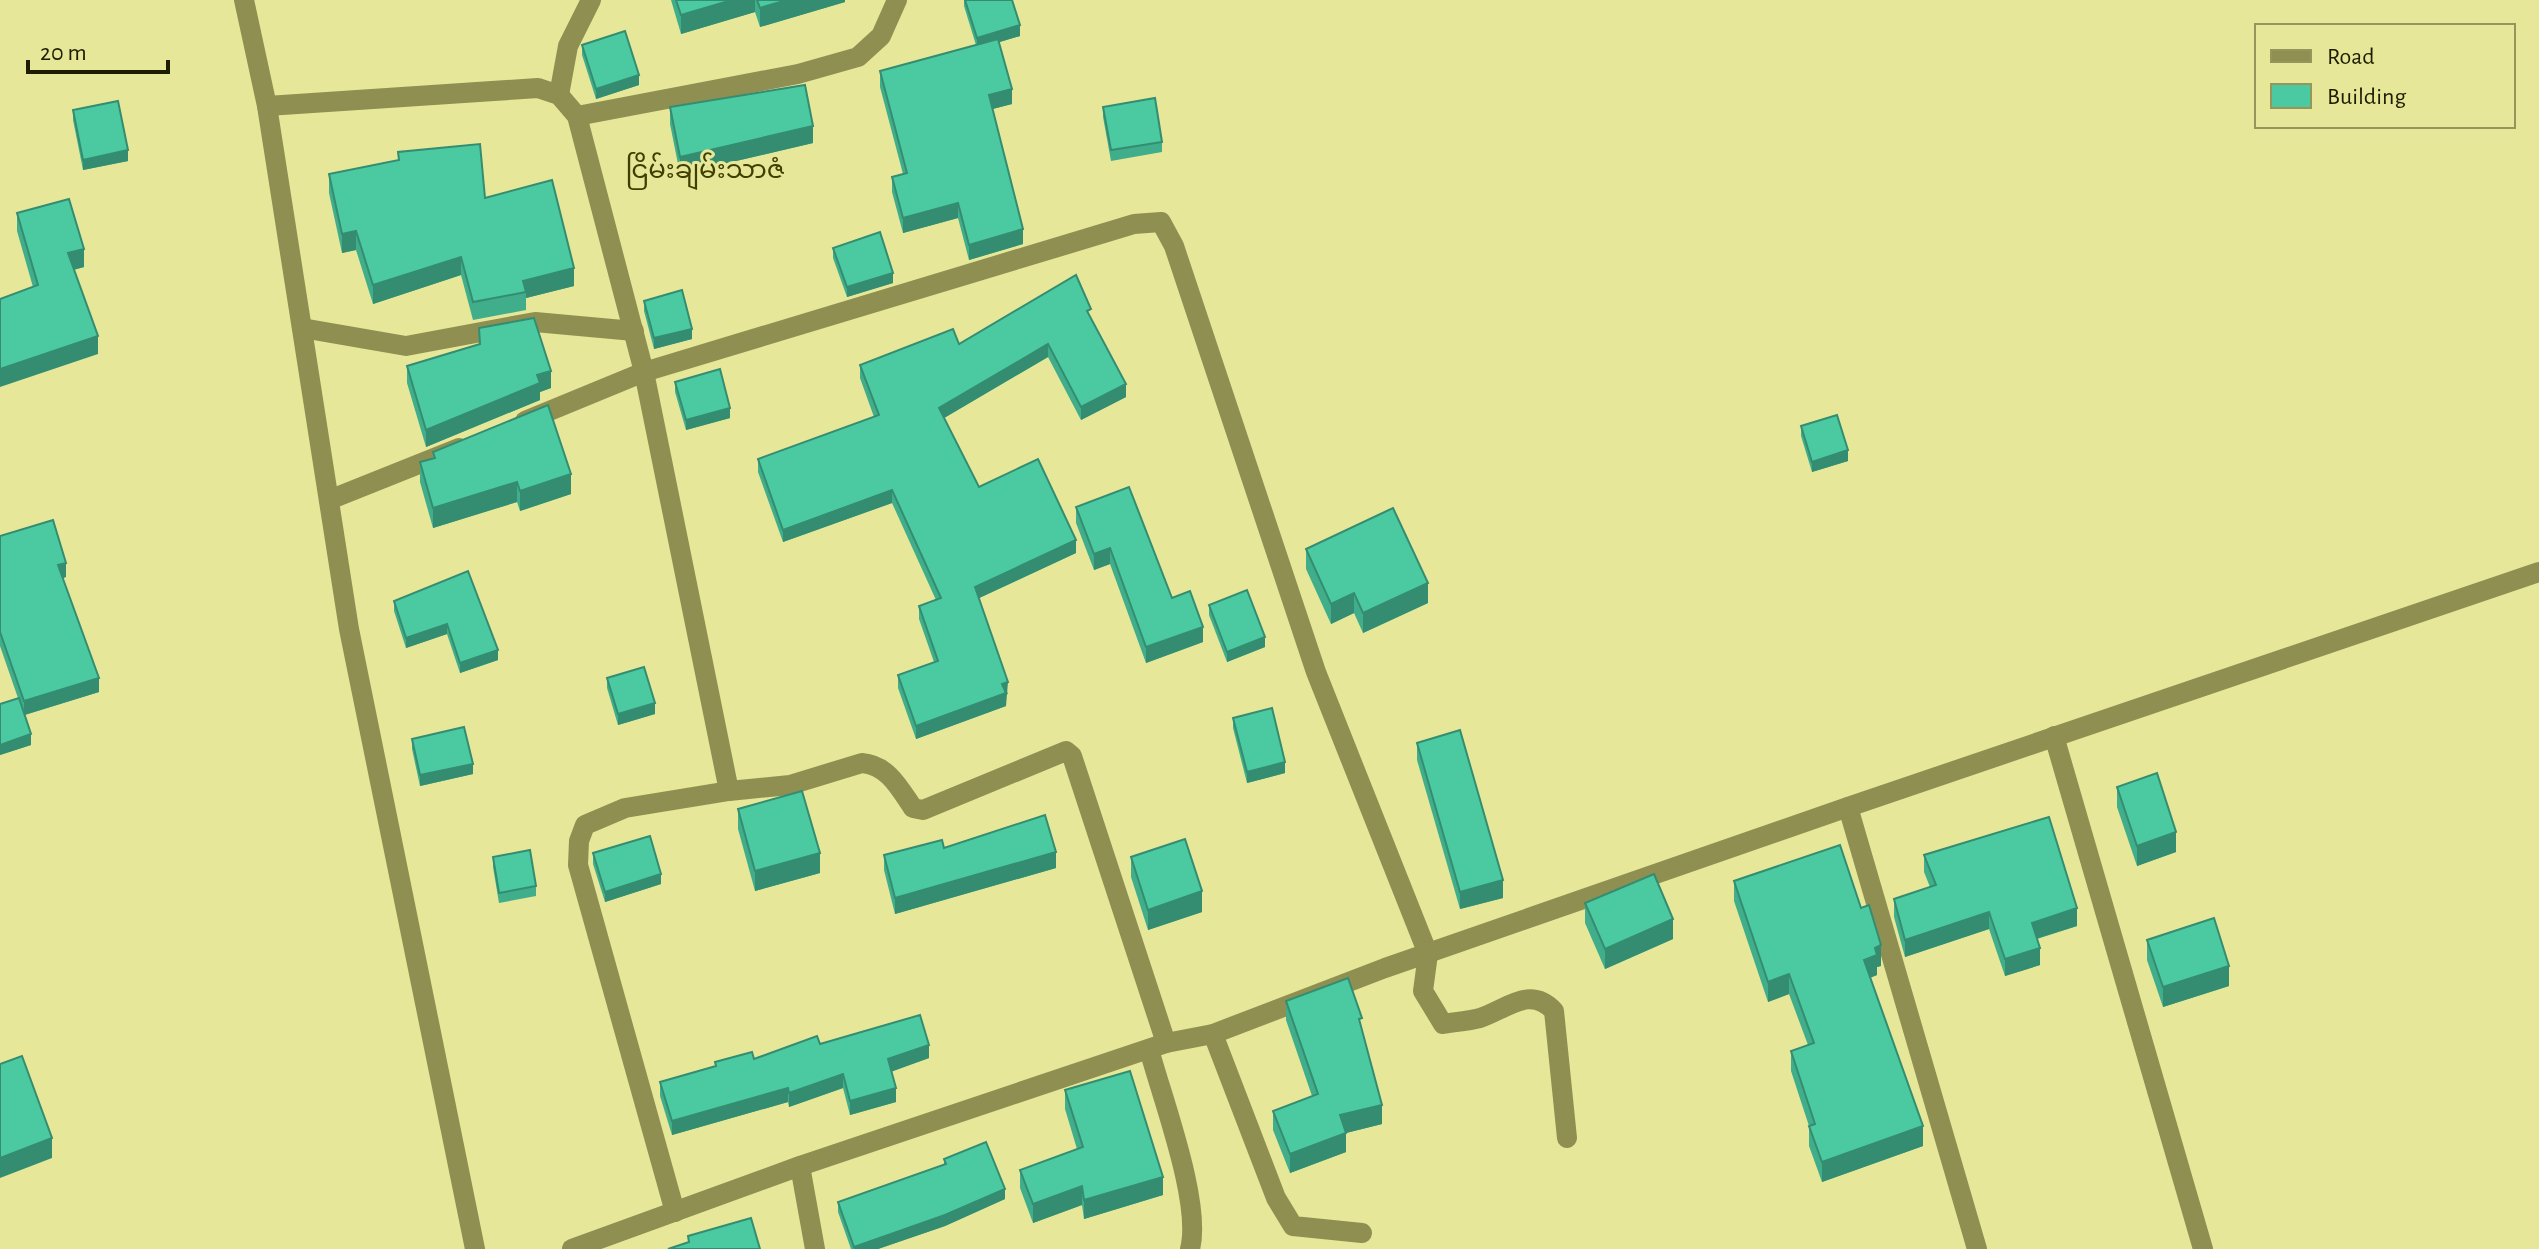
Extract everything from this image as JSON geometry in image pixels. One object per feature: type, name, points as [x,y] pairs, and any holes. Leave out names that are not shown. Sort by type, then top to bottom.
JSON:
[{"type":"street","points":[[244,0],[267,106],[349,629],[475,1249]]},
{"type":"street","points":[[559,95],[568,46],[591,0]]},
{"type":"street","points":[[577,116],[798,74],[858,57],[881,36],[897,0]]},
{"type":"street","points":[[267,106],[538,88],[559,95],[577,116],[644,372],[729,791]]},
{"type":"street","points":[[501,431],[644,372],[1134,224],[1161,222],[1174,246],[1316,672],[1428,954],[1423,991],[1443,1024],[1479,1018],[1527,997],[1545,1001],[1554,1011],[1567,1138]]},
{"type":"street","points":[[302,328],[406,346],[535,322],[634,331]]},
{"type":"street","points":[[329,500],[472,442]]},
{"type":"street","points":[[572,1249],[800,1166],[1157,1046],[1213,1034],[1428,954],[1848,807],[2539,572]]},
{"type":"street","points":[[2054,736],[2203,1249]]},
{"type":"street","points":[[675,1212],[578,865],[579,841],[585,825],[625,808],[729,791],[790,785],[862,763],[873,763],[883,768],[913,808],[923,810],[1066,751],[1072,756],[1157,1046],[1191,1207],[1194,1234],[1190,1249]]},
{"type":"street","points":[[1848,807],[1977,1249]]},
{"type":"street","points":[[1213,1034],[1276,1198],[1293,1226],[1362,1233]]},
{"type":"street","points":[[800,1166],[815,1249]]},
{"type":"building","points":[[676,0],[732,0],[681,15]]},
{"type":"building","points":[[757,0],[787,0],[760,8]]},
{"type":"building","points":[[965,0],[1012,0],[1020,25],[977,38]]},
{"type":"building","points":[[625,31],[639,75],[596,89],[582,45]]},
{"type":"building","points":[[998,39],[1012,89],[989,95],[1023,229],[969,245],[958,203],[903,218],[892,177],[907,173],[880,71]]},
{"type":"building","points":[[805,85],[813,126],[680,157],[670,107]]},
{"type":"building","points":[[1155,98],[1162,142],[1111,150],[1103,107]]},
{"type":"building","points":[[118,101],[128,150],[83,160],[73,110]]},
{"type":"building","points":[[480,144],[485,198],[552,180],[574,268],[523,281],[526,292],[473,302],[461,257],[373,285],[356,231],[342,234],[329,174],[399,160],[398,152]]},
{"type":"building","points":[[69,199],[84,249],[68,253],[98,336],[0,369],[0,299],[38,285],[17,213]]},
{"type":"building","points":[[880,232],[893,273],[847,287],[833,248]]},
{"type":"building","points":[[1076,275],[1091,309],[1087,311],[1126,384],[1081,407],[1048,344],[939,408],[979,487],[1038,459],[1076,540],[975,587],[1008,682],[1002,684],[1006,693],[916,726],[898,675],[938,661],[919,606],[941,598],[892,490],[783,530],[758,459],[879,415],[860,365],[953,329],[959,344]]},
{"type":"building","points":[[682,290],[692,329],[654,338],[644,301]]},
{"type":"building","points":[[534,318],[551,371],[537,375],[540,383],[426,430],[407,366],[480,344],[479,328]]},
{"type":"building","points":[[720,369],[730,408],[686,420],[675,382]]},
{"type":"building","points":[[548,405],[571,474],[520,491],[517,482],[433,508],[420,462],[435,458],[433,452]]},
{"type":"building","points":[[1837,415],[1848,450],[1812,462],[1801,426]]},
{"type":"building","points":[[1129,487],[1172,598],[1190,591],[1203,627],[1146,647],[1110,548],[1094,554],[1076,507]]},
{"type":"building","points":[[1393,508],[1428,583],[1363,613],[1354,593],[1331,604],[1306,549]]},
{"type":"building","points":[[53,520],[66,563],[58,565],[99,678],[24,701],[0,632],[0,536]]},
{"type":"building","points":[[468,571],[498,650],[460,663],[447,624],[406,638],[394,601]]},
{"type":"building","points":[[1247,590],[1265,637],[1227,652],[1209,605]]},
{"type":"building","points":[[644,667],[655,703],[618,714],[607,678]]},
{"type":"building","points":[[19,698],[31,734],[0,745],[0,704]]},
{"type":"building","points":[[1272,708],[1285,762],[1247,772],[1233,718]]},
{"type":"building","points":[[464,727],[473,764],[420,775],[412,739]]},
{"type":"building","points":[[1460,730],[1503,880],[1460,892],[1417,743]]},
{"type":"building","points":[[2157,773],[2176,832],[2137,846],[2117,787]]},
{"type":"building","points":[[802,791],[820,853],[755,871],[738,809]]},
{"type":"building","points":[[1045,815],[1056,852],[895,898],[884,855],[942,840],[944,848]]},
{"type":"building","points":[[2049,817],[2077,908],[2032,923],[2040,948],[2005,959],[1989,912],[1905,940],[1894,899],[1936,885],[1924,855]]},
{"type":"building","points":[[650,836],[661,874],[605,892],[593,853]]},
{"type":"building","points":[[1185,839],[1202,891],[1148,910],[1131,857]]},
{"type":"building","points":[[1840,845],[1861,908],[1869,905],[1881,945],[1875,948],[1877,955],[1864,960],[1923,1126],[1822,1162],[1809,1126],[1815,1124],[1791,1051],[1814,1043],[1789,974],[1768,982],[1734,881]]},
{"type":"building","points":[[530,850],[536,886],[499,893],[493,857]]},
{"type":"building","points":[[1654,874],[1673,919],[1605,949],[1585,903]]},
{"type":"building","points":[[2214,918],[2229,966],[2163,987],[2147,940]]},
{"type":"building","points":[[1348,978],[1362,1018],[1359,1019],[1382,1105],[1340,1115],[1346,1133],[1290,1154],[1273,1111],[1318,1094],[1286,1001]]},
{"type":"building","points":[[920,1015],[929,1045],[888,1059],[896,1088],[850,1101],[843,1074],[789,1093],[788,1088],[672,1121],[660,1082],[752,1052],[754,1059],[817,1036],[820,1044]]},
{"type":"building","points":[[22,1056],[52,1138],[0,1158],[0,1064]]},
{"type":"building","points":[[1130,1071],[1163,1177],[1084,1200],[1082,1186],[1033,1204],[1020,1170],[1083,1147],[1065,1090]]},
{"type":"building","points":[[986,1142],[1005,1189],[945,1215],[854,1247],[838,1202],[946,1164],[944,1159]]},
{"type":"building","points":[[751,1218],[760,1249],[668,1249],[689,1242],[688,1236]]},
{"type":"district","name":"ငြိမ်းချမ်းသာဇံ","points":[[705,169]]}]
